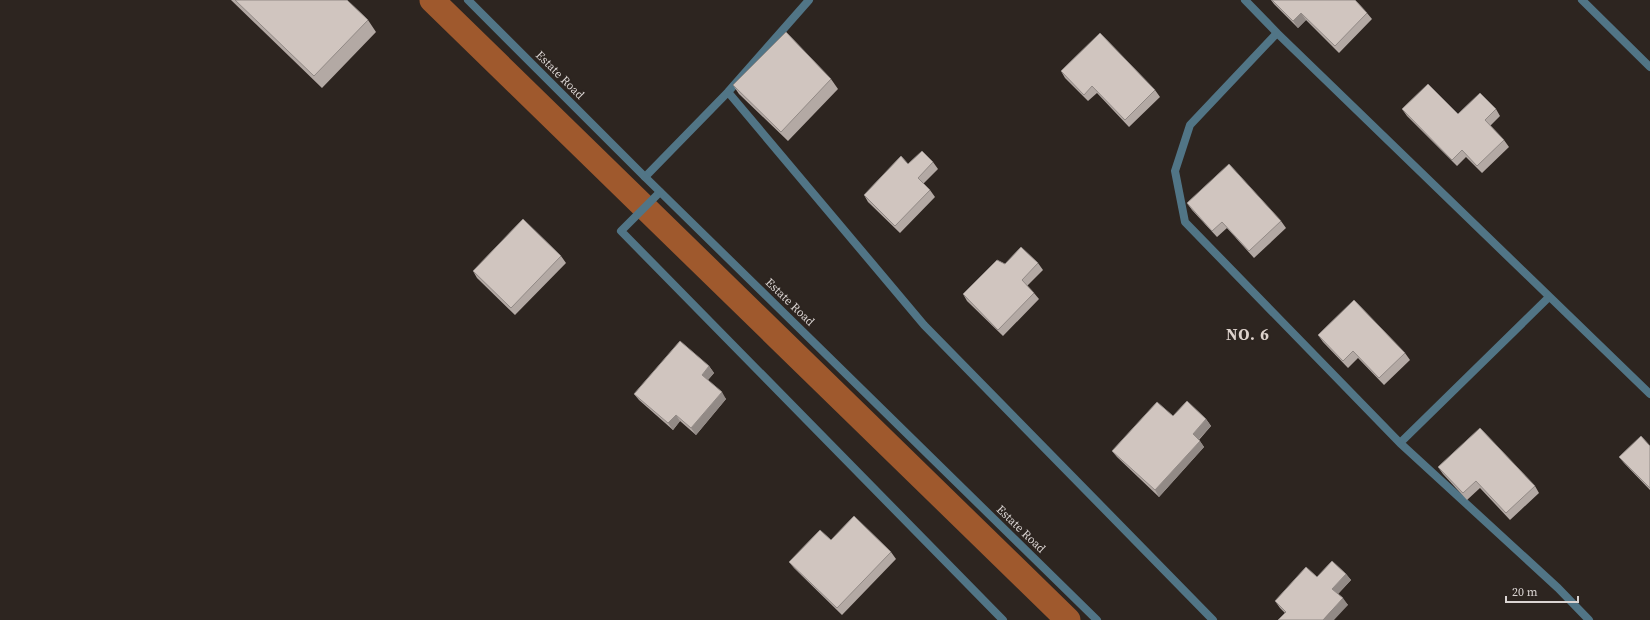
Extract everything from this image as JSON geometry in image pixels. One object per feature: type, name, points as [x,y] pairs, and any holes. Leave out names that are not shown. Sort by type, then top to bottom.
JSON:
[{"type":"street","name":"Estate Road","points":[[468,0],[660,192],[1097,620]]},
{"type":"street","points":[[645,177],[728,92],[810,0]]},
{"type":"street","points":[[1245,0],[1277,33],[1650,394]]},
{"type":"street","points":[[1582,0],[1650,67]]},
{"type":"street","points":[[1277,33],[1190,125],[1175,171],[1185,222],[1400,443],[1558,588],[1589,620]]},
{"type":"street","points":[[728,92],[924,325],[1213,620]]},
{"type":"street","points":[[660,192],[620,231],[1003,620]]},
{"type":"street","points":[[1400,443],[1549,297]]},
{"type":"building","points":[[235,0],[347,0],[368,20],[314,76]]},
{"type":"building","points":[[1272,0],[1355,0],[1367,13],[1335,46],[1301,13],[1293,21]]},
{"type":"building","points":[[786,32],[831,79],[781,132],[733,85]]},
{"type":"building","points":[[1100,33],[1155,90],[1125,120],[1092,86],[1084,95],[1061,71]]},
{"type":"building","points":[[1428,84],[1458,114],[1480,93],[1496,109],[1485,120],[1504,140],[1477,166],[1462,150],[1452,160],[1402,109]]},
{"type":"building","points":[[922,151],[933,162],[918,178],[930,190],[895,226],[864,195],[901,156],[908,164]]},
{"type":"building","points":[[1229,164],[1281,221],[1249,251],[1222,222],[1212,231],[1187,203]]},
{"type":"building","points":[[523,219],[561,256],[511,308],[473,271]]},
{"type":"building","points":[[1021,247],[1038,263],[1022,280],[1034,293],[998,330],[963,294],[997,260],[1005,264]]},
{"type":"building","points":[[1354,300],[1405,353],[1379,378],[1353,351],[1343,361],[1318,335]]},
{"type":"building","points":[[680,341],[709,366],[702,375],[722,392],[691,428],[676,415],[668,423],[634,394]]},
{"type":"building","points":[[1187,401],[1206,419],[1193,434],[1200,441],[1155,490],[1112,451],[1157,402],[1173,416]]},
{"type":"building","points":[[1480,428],[1535,486],[1506,513],[1476,481],[1463,493],[1438,467]]},
{"type":"building","points":[[1641,436],[1650,446],[1650,488],[1619,457]]},
{"type":"building","points":[[854,516],[891,552],[837,608],[789,562],[820,530],[831,540]]},
{"type":"building","points":[[1332,561],[1346,574],[1332,589],[1343,598],[1323,620],[1278,620],[1286,612],[1275,601],[1306,567],[1317,577]]},
{"type":"waterway","points":[[432,0],[1068,620]]},
{"type":"district","name":"NO. 6","points":[[1248,334]]}]
